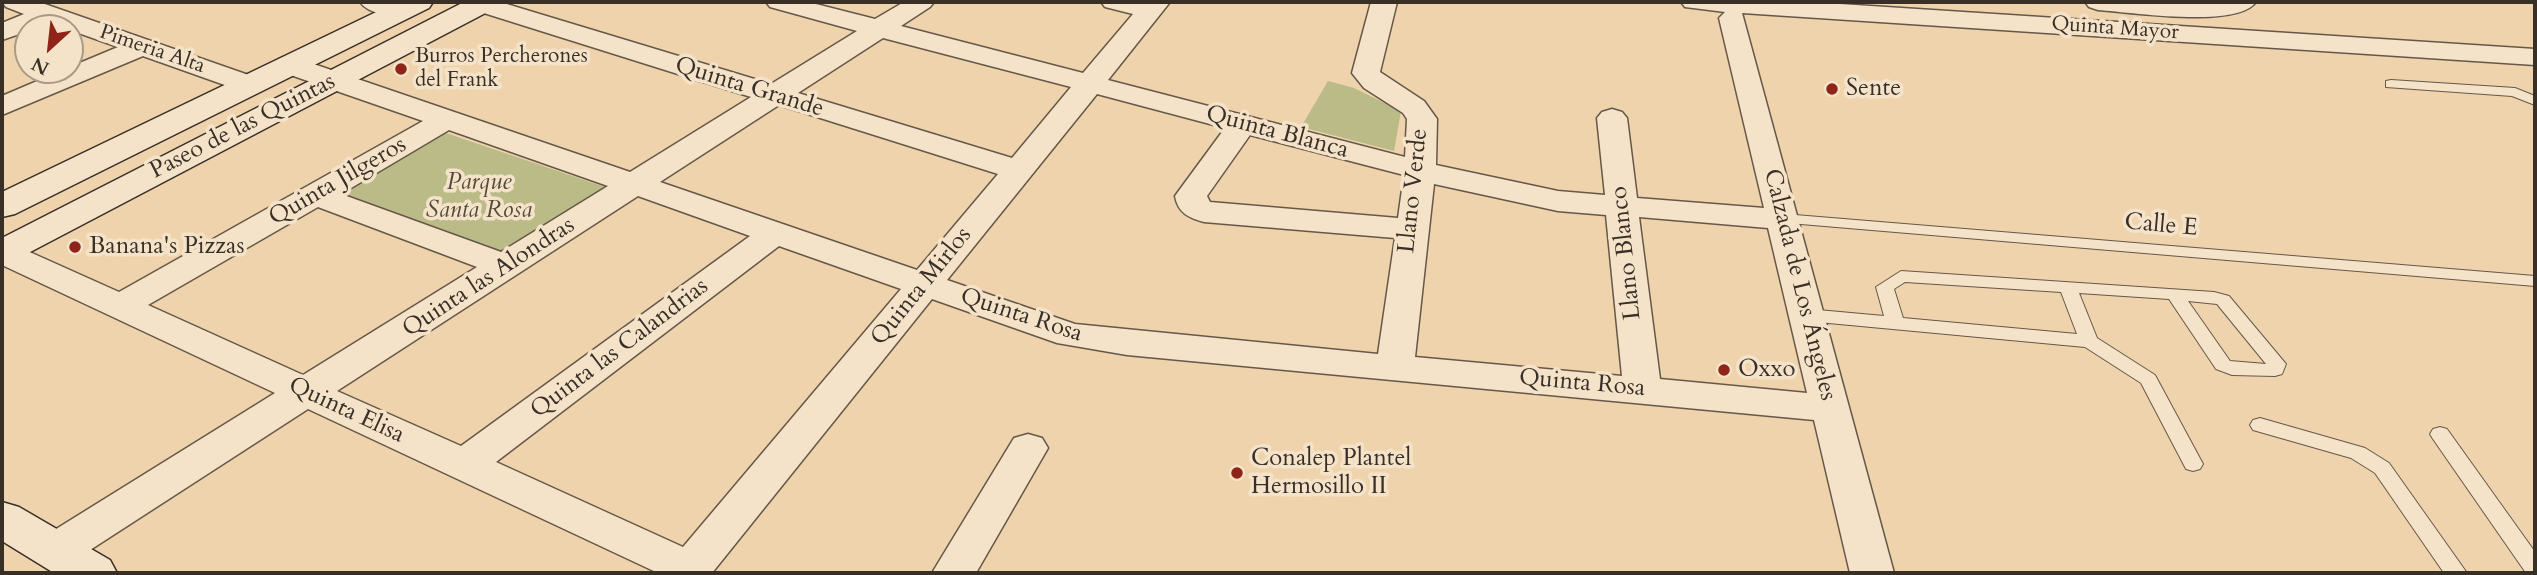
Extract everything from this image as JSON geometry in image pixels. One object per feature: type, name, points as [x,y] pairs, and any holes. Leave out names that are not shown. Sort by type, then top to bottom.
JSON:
[{"type":"main road","name":"Paseo de las Quintas","points":[[2,252],[482,3]]},
{"type":"main road","name":"Paseo de las Quintas","points":[[2,206],[250,85],[398,5]]},
{"type":"main road","points":[[2,519],[74,562]]},
{"type":"street","name":"Pimeria Alta","points":[[15,2],[48,14]]},
{"type":"street","name":"Quinta Blanca","points":[[779,2],[1484,187],[1558,201],[1783,219]]},
{"type":"street","name":"Quinta las Alondras","points":[[74,562],[308,393],[921,2]]},
{"type":"street","points":[[1114,2],[1153,6]]},
{"type":"street","name":"Llano Verde","points":[[1384,2],[1366,73],[1374,82],[1419,112],[1422,119],[1420,171],[1395,368]]},
{"type":"street","points":[[2098,2],[2207,8],[2230,8],[2243,2]]},
{"type":"street","name":"Quinta Grande","points":[[482,3],[1019,170]]},
{"type":"street","name":"Quinta Mayor","points":[[1724,5],[2535,57]]},
{"type":"street","name":"Calzada de Los Ángeles","points":[[1724,5],[1783,219],[1872,573]]},
{"type":"street","name":"Quinta Mirlos","points":[[689,571],[1091,85],[1153,6]]},
{"type":"street","name":"Pimeria Alta","points":[[84,27],[250,85]]},
{"type":"street","points":[[2,106],[142,47]]},
{"type":"street","name":"Quinta Rosa","points":[[289,65],[776,232],[1048,329],[1093,340],[1830,408]]},
{"type":"street","name":"Llano Blanco","points":[[1612,118],[1642,389]]},
{"type":"street","name":"Quinta Jilgeros","points":[[121,306],[446,120]]},
{"type":"street","points":[[1243,124],[1191,196],[1191,204],[1195,208],[1204,212],[1411,229]]},
{"type":"street","points":[[315,195],[506,266]]},
{"type":"street","name":"Quinta las Calandrias","points":[[464,465],[776,232]]},
{"type":"street","name":"Quinta Elisa","points":[[2,252],[689,571]]},
{"type":"street","points":[[954,573],[1028,448]]},
{"type":"lane","points":[[2391,84],[2515,92],[2535,102]]},
{"type":"lane","name":"Calle E","points":[[1783,219],[2535,281]]},
{"type":"lane","points":[[1895,323],[1885,287],[1900,276],[2214,297],[2222,300],[2277,364],[2275,370],[2232,369],[2224,365],[2175,295]]},
{"type":"lane","points":[[2068,288],[2089,341]]},
{"type":"lane","points":[[1807,315],[2089,341],[2148,379],[2193,464]]},
{"type":"lane","points":[[2260,425],[2358,453],[2382,468],[2456,573]]},
{"type":"lane","points":[[2440,434],[2535,569]]},
{"type":"green space","points":[[1328,81],[1354,88],[1401,111],[1394,151],[1301,127]]},
{"type":"green space","name":"Parque Santa Rosa","points":[[443,132],[605,187],[497,256],[331,193]]},
{"type":"place","name":"Burros Percherones del Frank","points":[[401,69]]},
{"type":"place","name":"Sente","points":[[1832,89]]},
{"type":"place","name":"Banana's Pizzas","points":[[75,247]]},
{"type":"place","name":"Oxxo","points":[[1724,370]]},
{"type":"place","name":"Conalep Plantel Hermosillo II","points":[[1237,473]]}]
